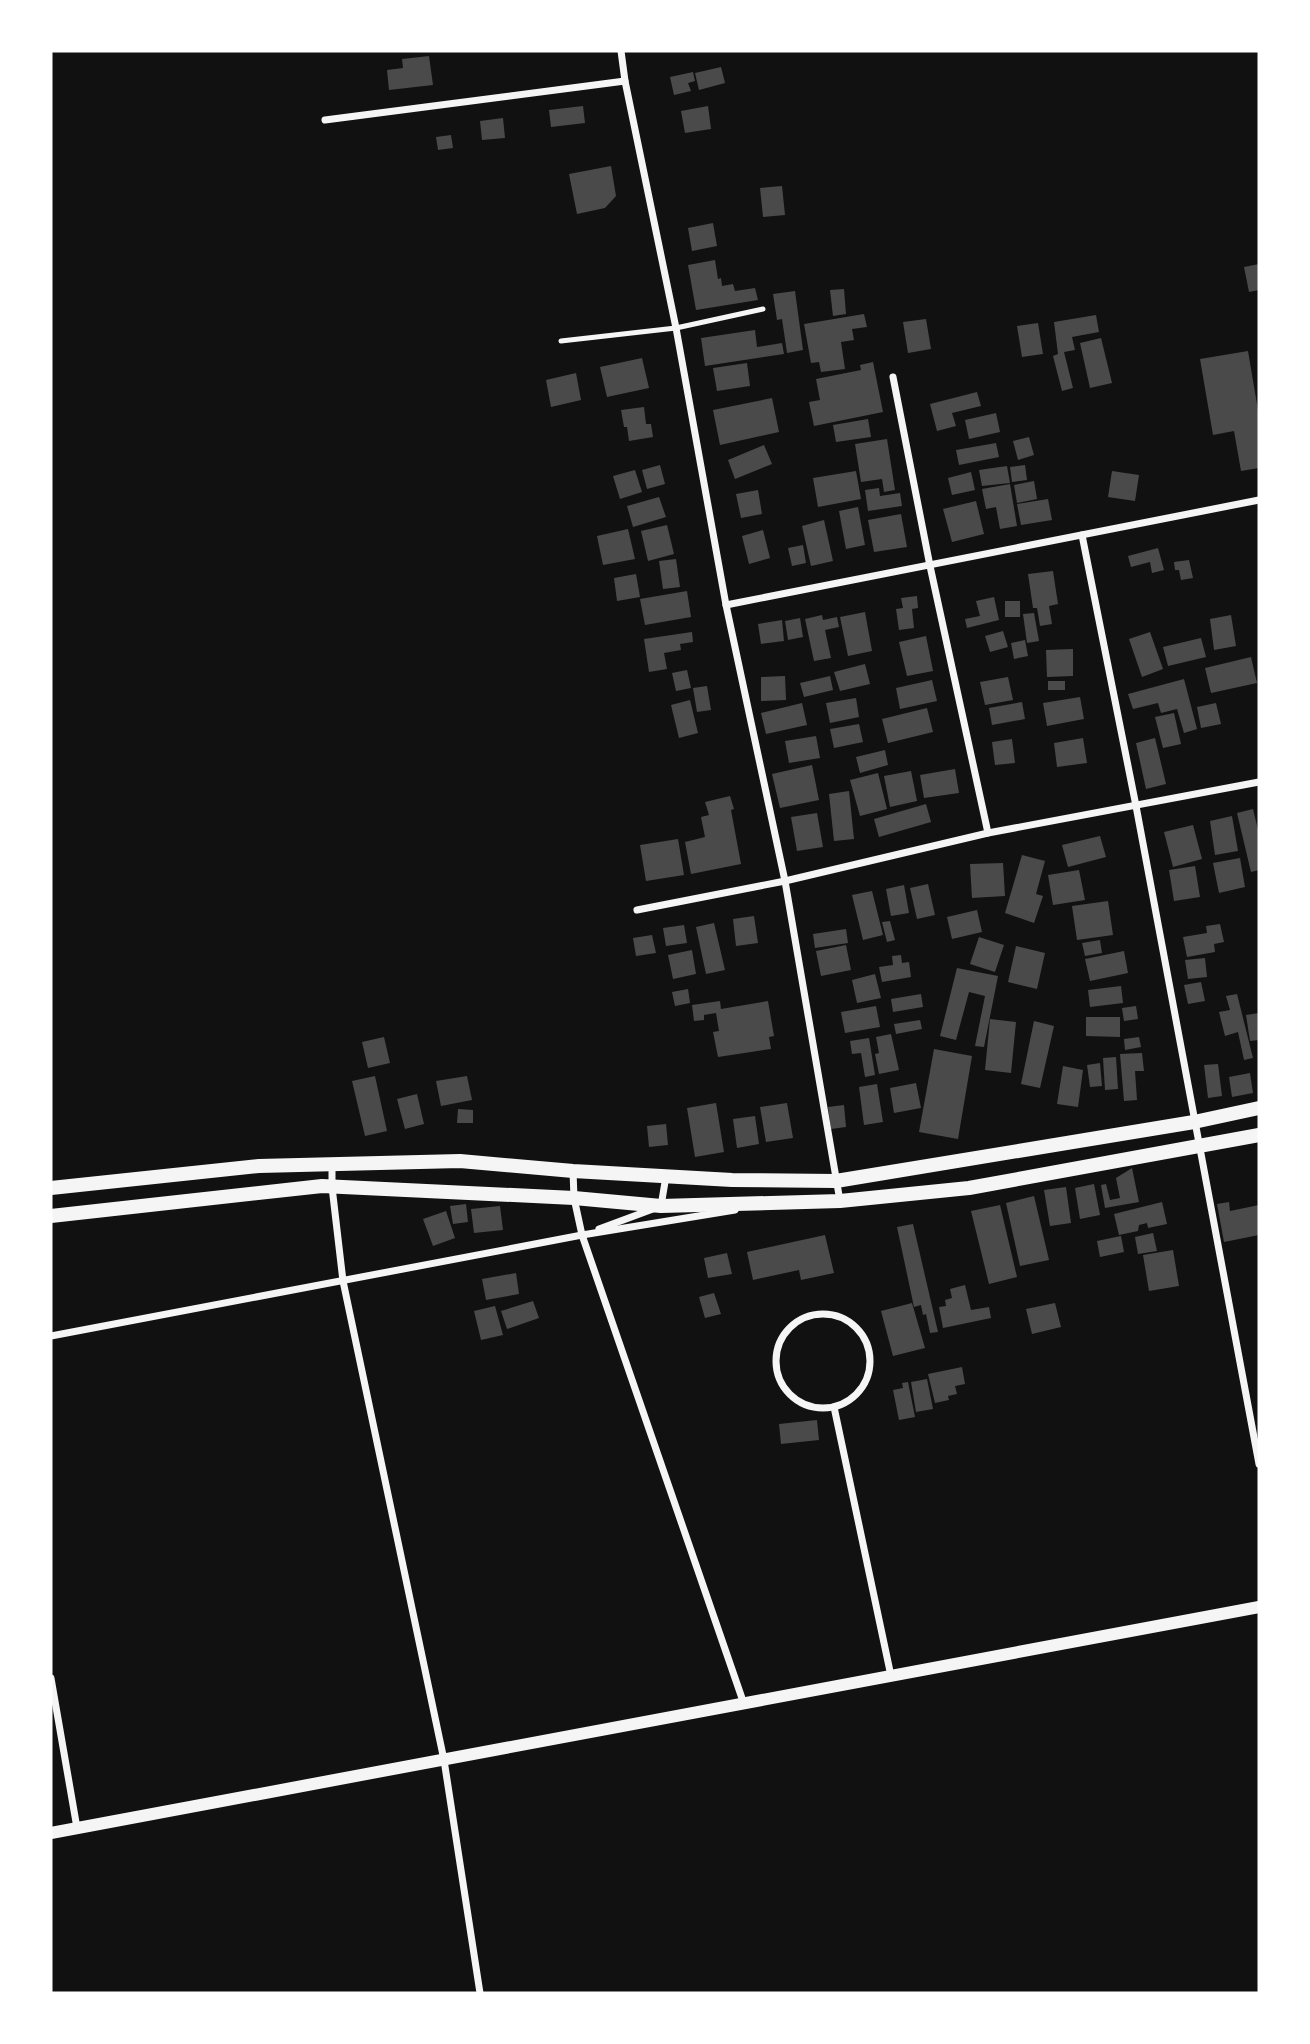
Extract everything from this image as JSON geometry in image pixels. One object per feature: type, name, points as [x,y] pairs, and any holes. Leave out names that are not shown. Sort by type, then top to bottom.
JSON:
[{"type":"main road","points":[[51,1188],[259,1166],[460,1160],[573,1171],[732,1180],[836,1181],[1194,1122],[1259,1108]]},
{"type":"main road","points":[[51,1216],[332,1187],[574,1198],[661,1206],[840,1201],[969,1188],[1259,1135]]},
{"type":"street","points":[[621,51],[676,328],[726,605],[785,881],[840,1201]]},
{"type":"street","points":[[325,120],[625,81]]},
{"type":"street","points":[[893,377],[930,566],[988,833]]},
{"type":"street","points":[[726,605],[1259,499]]},
{"type":"street","points":[[1082,535],[1136,806],[1259,1464]]},
{"type":"street","points":[[636,910],[785,881],[988,833],[1259,782]]},
{"type":"street","points":[[331,1164],[343,1281],[444,1760],[480,1993]]},
{"type":"street","points":[[573,1171],[574,1198],[582,1236],[744,1704]]},
{"type":"street","points":[[582,1236],[661,1206],[666,1176]]},
{"type":"street","points":[[51,1336],[582,1236],[784,1202]]},
{"type":"street","points":[[831,1314],[852,1323],[863,1334],[869,1348],[871,1364],[867,1379],[859,1392],[848,1402],[834,1407],[817,1408],[802,1404],[789,1394],[780,1381],[776,1358],[783,1335],[794,1323],[807,1315],[831,1314]]},
{"type":"street","points":[[834,1407],[891,1676]]},
{"type":"street","points":[[51,1833],[1259,1607]]},
{"type":"street","points":[[51,1678],[77,1828]]},
{"type":"lane","points":[[561,341],[676,328],[763,309]]},
{"type":"building","points":[[429,56],[433,85],[389,90],[387,70],[403,68],[402,59]]},
{"type":"building","points":[[721,67],[725,83],[699,90],[695,73]]},
{"type":"building","points":[[693,72],[695,81],[688,83],[691,91],[674,95],[670,77]]},
{"type":"building","points":[[583,106],[585,123],[551,127],[549,110]]},
{"type":"building","points":[[708,106],[711,129],[685,133],[681,111]]},
{"type":"building","points":[[503,118],[505,138],[482,140],[480,121]]},
{"type":"building","points":[[451,135],[453,148],[438,150],[436,137]]},
{"type":"building","points":[[611,166],[616,196],[605,208],[577,214],[569,174]]},
{"type":"building","points":[[782,186],[785,215],[763,217],[760,188]]},
{"type":"building","points":[[713,223],[717,246],[692,251],[688,228]]},
{"type":"building","points":[[715,260],[722,286],[733,284],[735,291],[755,288],[758,300],[696,310],[688,265]]},
{"type":"building","points":[[1259,264],[1259,290],[1249,292],[1244,267]]},
{"type":"building","points":[[844,289],[846,314],[833,316],[830,290]]},
{"type":"building","points":[[795,291],[803,350],[787,353],[782,319],[777,320],[773,294]]},
{"type":"building","points":[[864,314],[867,327],[852,329],[854,340],[841,342],[845,369],[821,372],[819,362],[811,363],[804,324]]},
{"type":"building","points":[[1096,315],[1099,332],[1072,337],[1075,350],[1064,352],[1073,388],[1062,391],[1053,356],[1058,354],[1054,322]]},
{"type":"building","points":[[926,319],[931,349],[908,353],[903,322]]},
{"type":"building","points":[[1038,323],[1043,354],[1022,357],[1017,326]]},
{"type":"building","points":[[755,330],[757,347],[782,343],[784,354],[705,366],[701,338]]},
{"type":"building","points":[[1101,338],[1112,383],[1090,388],[1080,343]]},
{"type":"building","points":[[1248,351],[1259,416],[1259,468],[1241,471],[1234,431],[1213,435],[1200,359]]},
{"type":"building","points":[[642,358],[649,388],[607,397],[600,367]]},
{"type":"building","points":[[873,362],[883,412],[814,426],[809,402],[820,400],[816,379],[861,370],[860,365]]},
{"type":"building","points":[[747,363],[750,386],[717,391],[713,368]]},
{"type":"building","points":[[576,373],[581,400],[551,407],[546,380]]},
{"type":"building","points":[[977,392],[981,406],[952,413],[956,426],[937,431],[930,404]]},
{"type":"building","points":[[772,398],[779,432],[720,445],[713,410]]},
{"type":"building","points":[[644,407],[646,424],[651,424],[653,437],[629,441],[621,410]]},
{"type":"building","points":[[996,413],[1000,432],[969,439],[965,420]]},
{"type":"building","points":[[868,419],[871,437],[836,442],[833,425]]},
{"type":"building","points":[[1029,437],[1034,455],[1018,460],[1013,441]]},
{"type":"building","points":[[887,439],[895,490],[884,492],[882,479],[861,482],[855,444]]},
{"type":"building","points":[[996,443],[999,457],[959,465],[956,450]]},
{"type":"building","points":[[764,445],[772,464],[735,479],[728,460]]},
{"type":"building","points":[[660,465],[665,484],[647,489],[642,470]]},
{"type":"building","points":[[1025,465],[1027,480],[1012,482],[1010,467]]},
{"type":"building","points":[[1007,466],[1010,483],[982,486],[979,470]]},
{"type":"building","points":[[635,470],[642,492],[620,499],[613,476]]},
{"type":"building","points":[[856,471],[861,499],[818,507],[813,478]]},
{"type":"building","points":[[1112,471],[1139,475],[1135,501],[1108,497]]},
{"type":"building","points":[[971,472],[975,490],[952,495],[948,478]]},
{"type":"building","points":[[1034,481],[1037,499],[1017,503],[1014,485]]},
{"type":"building","points":[[1010,484],[1017,526],[1000,529],[996,507],[986,509],[982,489]]},
{"type":"building","points":[[879,488],[880,496],[900,493],[902,506],[868,511],[865,490]]},
{"type":"building","points":[[758,490],[762,514],[741,518],[736,494]]},
{"type":"building","points":[[659,497],[666,517],[633,527],[627,506]]},
{"type":"building","points":[[1048,499],[1052,520],[1021,525],[1017,504]]},
{"type":"building","points":[[976,501],[984,534],[952,542],[943,509]]},
{"type":"building","points":[[858,507],[865,545],[846,549],[839,511]]},
{"type":"building","points":[[901,514],[907,547],[874,552],[868,520]]},
{"type":"building","points":[[824,520],[833,561],[811,566],[802,526]]},
{"type":"building","points":[[667,525],[674,554],[648,561],[641,531]]},
{"type":"building","points":[[628,529],[635,559],[603,565],[597,536]]},
{"type":"building","points":[[763,530],[770,558],[749,564],[742,536]]},
{"type":"building","points":[[803,545],[806,563],[792,566],[788,548]]},
{"type":"building","points":[[1158,548],[1164,570],[1152,573],[1150,562],[1131,567],[1128,556]]},
{"type":"building","points":[[676,559],[680,587],[663,589],[659,561]]},
{"type":"building","points":[[1189,560],[1193,578],[1181,580],[1174,562]]},
{"type":"building","points":[[1053,571],[1058,604],[1049,606],[1052,624],[1040,626],[1037,608],[1033,608],[1028,574]]},
{"type":"building","points":[[636,574],[640,597],[617,601],[614,578]]},
{"type":"building","points":[[687,591],[691,617],[645,625],[640,599]]},
{"type":"building","points":[[917,596],[918,608],[912,609],[914,628],[899,630],[896,609],[903,608],[901,598]]},
{"type":"building","points":[[994,597],[999,620],[967,628],[965,619],[980,616],[976,601]]},
{"type":"building","points":[[1005,601],[1020,601],[1020,617],[1005,617]]},
{"type":"building","points":[[865,612],[872,651],[848,656],[840,617]]},
{"type":"building","points":[[1034,613],[1039,641],[1027,643],[1023,614]]},
{"type":"building","points":[[822,615],[823,620],[837,617],[839,627],[825,630],[831,658],[814,661],[805,619]]},
{"type":"building","points":[[1231,615],[1236,646],[1214,650],[1210,619]]},
{"type":"building","points":[[800,618],[803,637],[788,640],[785,621]]},
{"type":"building","points":[[782,620],[784,641],[761,644],[758,624]]},
{"type":"building","points":[[1003,631],[1008,647],[990,652],[985,636]]},
{"type":"building","points":[[692,632],[693,642],[680,644],[681,650],[664,653],[667,669],[649,672],[644,639]]},
{"type":"building","points":[[1150,632],[1163,669],[1142,677],[1129,639]]},
{"type":"building","points":[[926,636],[933,671],[907,676],[899,642]]},
{"type":"building","points":[[1201,638],[1206,657],[1168,666],[1163,647]]},
{"type":"building","points":[[1025,640],[1028,656],[1014,659],[1011,643]]},
{"type":"building","points":[[1073,649],[1073,676],[1047,677],[1046,650]]},
{"type":"building","points":[[1251,657],[1257,683],[1211,693],[1205,668]]},
{"type":"building","points":[[865,664],[870,684],[840,691],[834,672]]},
{"type":"building","points":[[687,670],[691,688],[676,691],[672,673]]},
{"type":"building","points":[[785,676],[786,700],[761,701],[761,677]]},
{"type":"building","points":[[830,676],[833,690],[804,697],[800,683]]},
{"type":"building","points":[[1008,677],[1013,700],[985,705],[980,682]]},
{"type":"building","points":[[1184,679],[1197,729],[1184,733],[1177,709],[1161,713],[1158,703],[1133,709],[1128,694]]},
{"type":"building","points":[[932,680],[937,701],[900,709],[896,688]]},
{"type":"building","points":[[1048,681],[1065,681],[1065,690],[1048,690]]},
{"type":"building","points":[[707,686],[711,710],[697,712],[693,688]]},
{"type":"building","points":[[1080,697],[1084,719],[1047,726],[1043,703]]},
{"type":"building","points":[[856,698],[859,717],[830,723],[826,703]]},
{"type":"building","points":[[690,700],[698,733],[679,738],[671,705]]},
{"type":"building","points":[[1022,702],[1025,719],[992,725],[989,708]]},
{"type":"building","points":[[802,703],[807,725],[766,734],[761,713]]},
{"type":"building","points":[[1216,703],[1221,724],[1201,728],[1197,707]]},
{"type":"building","points":[[927,708],[933,732],[888,743],[882,719]]},
{"type":"building","points":[[1174,713],[1181,744],[1163,748],[1155,717]]},
{"type":"building","points":[[859,724],[863,742],[834,748],[830,729]]},
{"type":"building","points":[[816,736],[820,758],[789,763],[785,741]]},
{"type":"building","points":[[1083,738],[1087,763],[1057,767],[1054,743]]},
{"type":"building","points":[[1155,738],[1166,784],[1146,789],[1136,743]]},
{"type":"building","points":[[1012,739],[1015,763],[995,765],[992,742]]},
{"type":"building","points":[[885,750],[888,765],[860,773],[856,757]]},
{"type":"building","points":[[812,765],[819,800],[780,808],[772,774]]},
{"type":"building","points":[[955,769],[959,793],[924,798],[920,775]]},
{"type":"building","points":[[911,771],[917,801],[890,807],[884,776]]},
{"type":"building","points":[[878,773],[887,809],[860,816],[850,780]]},
{"type":"building","points":[[849,791],[854,839],[834,841],[829,794]]},
{"type":"building","points":[[730,796],[741,864],[691,874],[685,842],[705,837],[701,817],[709,815],[705,802]]},
{"type":"building","points":[[926,804],[931,822],[879,837],[874,819]]},
{"type":"building","points":[[1253,809],[1259,834],[1259,870],[1251,872],[1237,813]]},
{"type":"building","points":[[817,813],[823,847],[797,851],[791,817]]},
{"type":"building","points":[[1232,816],[1238,851],[1215,855],[1210,821]]},
{"type":"building","points":[[1193,825],[1202,859],[1173,867],[1164,832]]},
{"type":"building","points":[[1100,836],[1106,857],[1068,867],[1062,845]]},
{"type":"building","points":[[678,839],[684,875],[646,881],[640,845]]},
{"type":"building","points":[[1022,855],[1045,861],[1036,894],[1043,896],[1034,923],[1005,913]]},
{"type":"building","points":[[1240,858],[1245,887],[1219,893],[1213,863]]},
{"type":"building","points":[[1003,863],[1005,896],[972,898],[970,864]]},
{"type":"building","points":[[1195,866],[1200,897],[1174,901],[1169,870]]},
{"type":"building","points":[[1079,870],[1085,900],[1053,905],[1048,875]]},
{"type":"building","points":[[928,884],[935,915],[917,919],[910,888]]},
{"type":"building","points":[[904,885],[909,913],[891,916],[886,889]]},
{"type":"building","points":[[872,891],[883,935],[863,940],[852,895]]},
{"type":"building","points":[[1108,901],[1113,935],[1077,940],[1072,906]]},
{"type":"building","points":[[977,910],[982,932],[952,939],[947,917]]},
{"type":"building","points":[[754,916],[758,943],[736,946],[733,919]]},
{"type":"building","points":[[890,921],[895,940],[887,942],[882,922]]},
{"type":"building","points":[[714,923],[725,970],[706,974],[696,927]]},
{"type":"building","points":[[1220,924],[1224,942],[1214,944],[1215,952],[1187,957],[1183,937],[1207,933],[1206,926]]},
{"type":"building","points":[[684,925],[687,943],[666,946],[663,928]]},
{"type":"building","points":[[846,929],[848,943],[815,948],[813,934]]},
{"type":"building","points":[[652,935],[656,953],[636,956],[633,938]]},
{"type":"building","points":[[979,937],[1004,945],[995,972],[970,964]]},
{"type":"building","points":[[1100,940],[1102,953],[1085,956],[1082,943]]},
{"type":"building","points":[[846,945],[851,970],[821,976],[816,951]]},
{"type":"building","points":[[1016,946],[1045,953],[1037,989],[1008,982]]},
{"type":"building","points":[[692,950],[696,974],[673,979],[668,955]]},
{"type":"building","points":[[1124,951],[1128,973],[1090,981],[1085,959]]},
{"type":"building","points":[[901,955],[902,963],[909,962],[911,977],[882,982],[879,967],[893,965],[892,956]]},
{"type":"building","points":[[1205,958],[1207,977],[1188,979],[1185,960]]},
{"type":"building","points":[[957,968],[998,976],[984,1047],[975,1046],[985,996],[969,992],[956,1040],[940,1036]]},
{"type":"building","points":[[875,974],[881,998],[857,1003],[852,980]]},
{"type":"building","points":[[1201,982],[1205,1001],[1188,1004],[1184,985]]},
{"type":"building","points":[[1121,986],[1123,1003],[1090,1007],[1088,990]]},
{"type":"building","points":[[688,989],[690,1003],[675,1006],[672,992]]},
{"type":"building","points":[[921,994],[923,1007],[893,1012],[891,999]]},
{"type":"building","points":[[1237,994],[1253,1058],[1244,1060],[1238,1032],[1225,1036],[1219,1012],[1230,1010],[1226,996]]},
{"type":"building","points":[[720,1001],[721,1009],[768,1001],[774,1036],[769,1037],[771,1049],[718,1057],[713,1032],[719,1031],[716,1013],[704,1015],[704,1020],[694,1021],[692,1005]]},
{"type":"building","points":[[876,1006],[880,1027],[845,1033],[841,1012]]},
{"type":"building","points":[[1136,1006],[1138,1019],[1124,1021],[1122,1008]]},
{"type":"building","points":[[1259,1013],[1259,1040],[1250,1041],[1246,1015]]},
{"type":"building","points":[[1086,1017],[1120,1017],[1120,1037],[1086,1036]]},
{"type":"building","points":[[990,1019],[1016,1022],[1011,1073],[985,1070]]},
{"type":"building","points":[[920,1020],[922,1029],[896,1034],[894,1024]]},
{"type":"building","points":[[1034,1021],[1054,1026],[1040,1088],[1021,1084]]},
{"type":"building","points":[[891,1034],[899,1070],[879,1074],[875,1054],[879,1053],[876,1037]]},
{"type":"building","points":[[384,1037],[390,1063],[368,1068],[362,1042]]},
{"type":"building","points":[[1139,1037],[1141,1047],[1125,1050],[1124,1039]]},
{"type":"building","points":[[869,1038],[875,1075],[865,1077],[861,1053],[852,1054],[850,1041]]},
{"type":"building","points":[[934,1049],[972,1056],[958,1139],[919,1132]]},
{"type":"building","points":[[1142,1053],[1144,1071],[1135,1071],[1137,1100],[1124,1101],[1120,1054]]},
{"type":"building","points":[[1116,1057],[1118,1089],[1105,1090],[1103,1058]]},
{"type":"building","points":[[1100,1063],[1102,1086],[1090,1087],[1087,1065]]},
{"type":"building","points":[[1218,1064],[1222,1096],[1208,1098],[1204,1065]]},
{"type":"building","points":[[1063,1066],[1083,1070],[1078,1107],[1057,1104]]},
{"type":"building","points":[[1250,1073],[1253,1093],[1232,1097],[1229,1077]]},
{"type":"building","points":[[375,1076],[387,1131],[365,1136],[352,1081]]},
{"type":"building","points":[[467,1076],[472,1100],[441,1106],[436,1081]]},
{"type":"building","points":[[916,1083],[921,1108],[894,1113],[890,1088]]},
{"type":"building","points":[[877,1084],[883,1122],[864,1125],[859,1087]]},
{"type":"building","points":[[417,1094],[424,1124],[405,1129],[397,1099]]},
{"type":"building","points":[[716,1103],[724,1152],[695,1157],[687,1108]]},
{"type":"building","points":[[787,1103],[793,1138],[766,1142],[760,1107]]},
{"type":"building","points":[[844,1105],[846,1127],[831,1129],[828,1107]]},
{"type":"building","points":[[458,1109],[473,1110],[473,1123],[457,1123]]},
{"type":"building","points":[[755,1116],[759,1144],[737,1148],[733,1119]]},
{"type":"building","points":[[666,1124],[668,1145],[649,1147],[647,1126]]},
{"type":"building","points":[[1132,1168],[1139,1202],[1105,1208],[1101,1185],[1106,1184],[1110,1200],[1120,1198],[1116,1178]]},
{"type":"building","points":[[1094,1184],[1100,1215],[1080,1219],[1075,1188]]},
{"type":"building","points":[[1066,1187],[1071,1223],[1050,1226],[1044,1190]]},
{"type":"building","points":[[1034,1196],[1049,1260],[1020,1266],[1006,1203]]},
{"type":"building","points":[[1162,1202],[1167,1224],[1148,1228],[1147,1223],[1139,1225],[1138,1231],[1119,1235],[1114,1214]]},
{"type":"building","points":[[1229,1202],[1230,1211],[1259,1205],[1259,1235],[1224,1242],[1217,1204]]},
{"type":"building","points":[[466,1204],[468,1222],[453,1224],[450,1206]]},
{"type":"building","points":[[1000,1205],[1017,1277],[989,1284],[971,1211]]},
{"type":"building","points":[[500,1206],[503,1230],[474,1233],[471,1209]]},
{"type":"building","points":[[446,1211],[455,1238],[433,1246],[423,1219]]},
{"type":"building","points":[[913,1224],[938,1332],[930,1333],[921,1305],[914,1307],[897,1227]]},
{"type":"building","points":[[1153,1233],[1157,1251],[1138,1254],[1135,1237]]},
{"type":"building","points":[[825,1235],[834,1273],[801,1280],[799,1270],[753,1280],[747,1252]]},
{"type":"building","points":[[1121,1236],[1124,1252],[1100,1257],[1097,1241]]},
{"type":"building","points":[[1173,1250],[1179,1286],[1149,1291],[1143,1255]]},
{"type":"building","points":[[727,1253],[732,1274],[708,1278],[704,1258]]},
{"type":"building","points":[[516,1273],[519,1294],[486,1300],[482,1279]]},
{"type":"building","points":[[965,1285],[971,1310],[989,1307],[991,1318],[943,1328],[939,1307],[946,1306],[945,1300],[952,1298],[950,1289]]},
{"type":"building","points":[[714,1293],[721,1314],[705,1318],[699,1297]]},
{"type":"building","points":[[533,1301],[539,1318],[507,1329],[501,1311]]},
{"type":"building","points":[[912,1303],[925,1348],[893,1356],[881,1311]]},
{"type":"building","points":[[1055,1303],[1061,1327],[1032,1334],[1026,1309]]},
{"type":"building","points":[[495,1306],[503,1335],[481,1340],[474,1311]]},
{"type":"building","points":[[962,1367],[965,1384],[955,1386],[957,1394],[948,1396],[949,1400],[935,1403],[928,1374]]},
{"type":"building","points":[[927,1379],[933,1409],[916,1412],[911,1382]]},
{"type":"building","points":[[908,1382],[915,1417],[899,1420],[893,1390],[903,1388],[902,1383]]},
{"type":"building","points":[[817,1420],[819,1440],[781,1444],[779,1424]]}]
